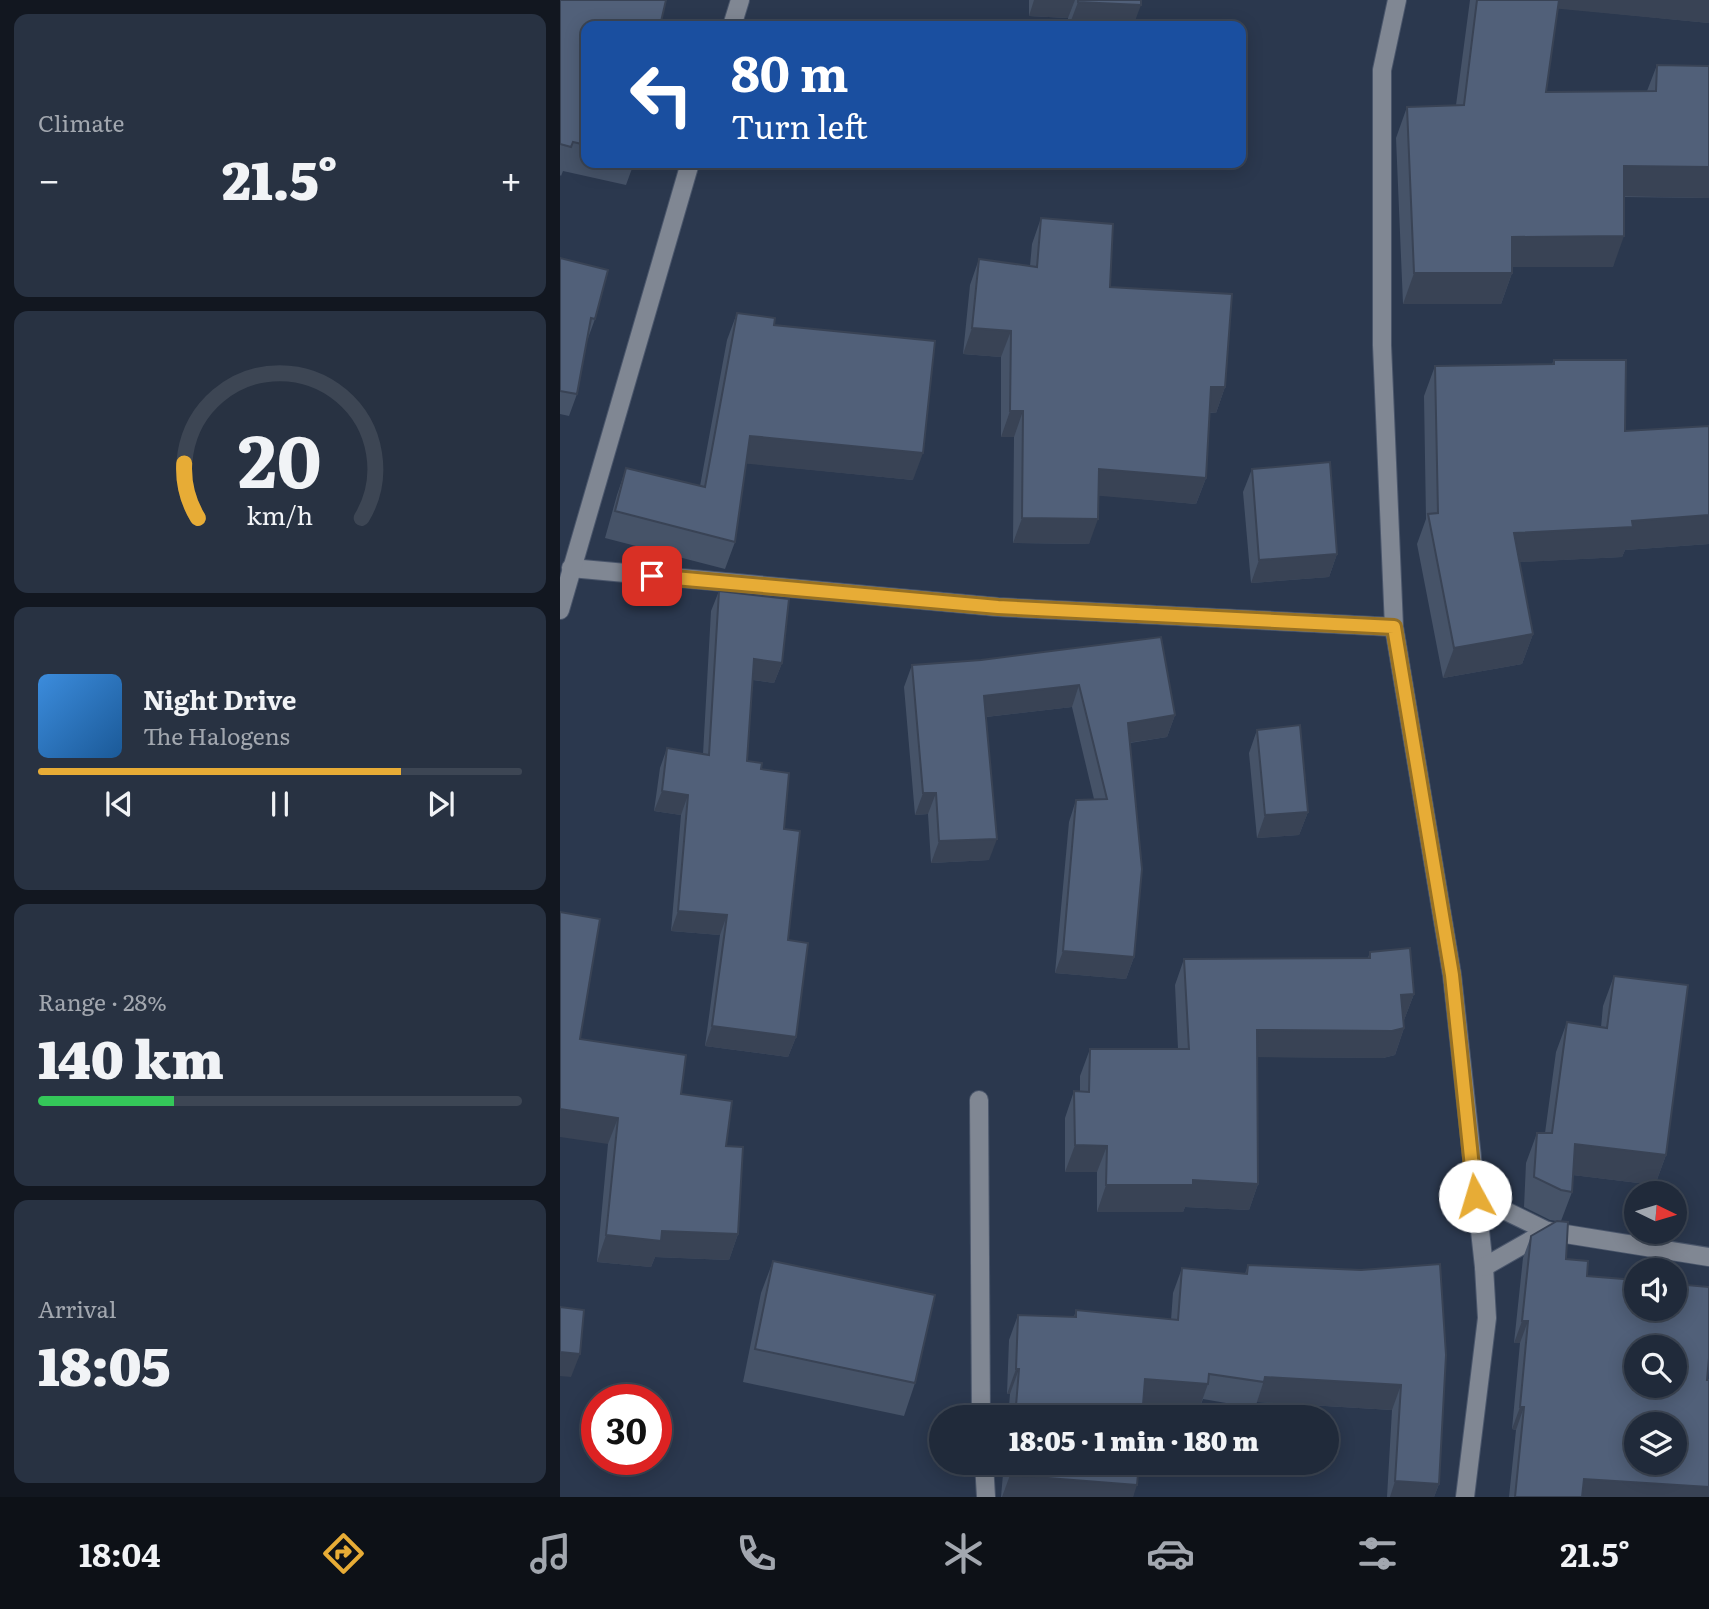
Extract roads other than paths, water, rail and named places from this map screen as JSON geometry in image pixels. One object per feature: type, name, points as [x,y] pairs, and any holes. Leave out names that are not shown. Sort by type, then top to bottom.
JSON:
[{"type":"street","points":[[734,21],[740,0]]},
{"type":"street","points":[[1397,0],[1382,70],[1382,345],[1394,627],[1452,975],[1484,1268],[1487,1318],[1465,1497]]},
{"type":"street","points":[[560,610],[689,168]]},
{"type":"street","points":[[571,568],[998,607],[1394,627]]},
{"type":"street","points":[[979,1100],[981,1405]]},
{"type":"street","points":[[1475,1196],[1547,1231],[1709,1257]]},
{"type":"street","points":[[1484,1268],[1547,1231]]},
{"type":"street","points":[[985,1475],[986,1497]]}]
